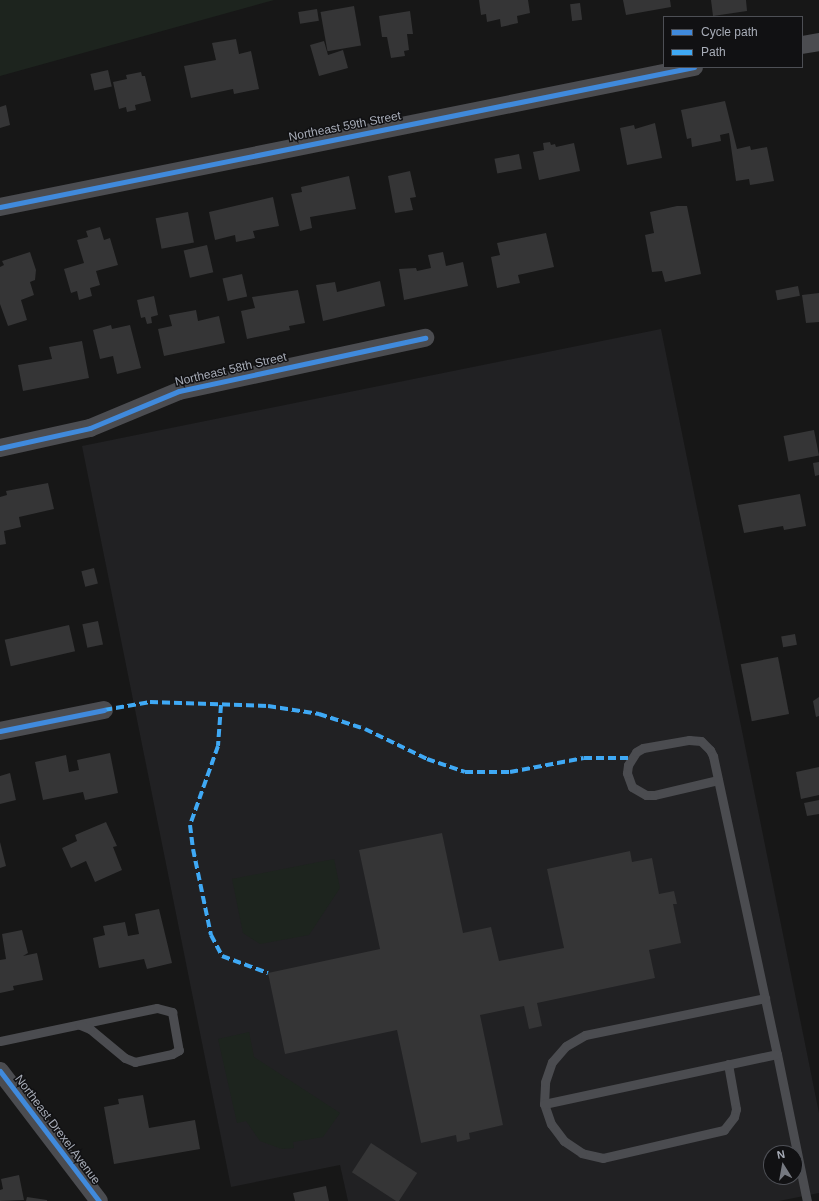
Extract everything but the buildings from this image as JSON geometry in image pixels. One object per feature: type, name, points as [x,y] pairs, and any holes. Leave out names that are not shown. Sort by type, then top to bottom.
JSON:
[{"type":"street","points":[[803,45],[819,42]]},
{"type":"street","name":"Northeast 59th Street","points":[[0,207],[689,68]]},
{"type":"street","name":"Northeast 58th Street","points":[[0,448],[90,428],[179,391],[425,338]]},
{"type":"street","points":[[0,731],[104,710]]},
{"type":"street","name":"Northeast Drexel Avenue","points":[[0,1071],[99,1201]]},
{"type":"lane","points":[[718,780],[654,795],[646,795],[632,787],[627,773],[628,765],[636,752],[643,748],[695,739],[707,745],[710,750],[718,780],[765,998],[807,1201]]},
{"type":"lane","points":[[728,1064],[736,1109],[732,1121],[724,1130],[603,1158],[582,1153],[564,1141],[551,1124],[544,1104],[545,1082],[552,1062],[566,1046],[585,1035],[765,998]]},
{"type":"lane","points":[[0,1041],[157,1008],[166,1009],[172,1012],[179,1050],[172,1054],[135,1062],[125,1058],[90,1028],[80,1025]]},
{"type":"lane","points":[[544,1104],[777,1054]]},
{"type":"shaded area","points":[[0,0],[274,0],[0,76]]},
{"type":"shaded area","points":[[661,329],[819,1113],[819,1193],[779,1201],[348,1201],[340,1165],[231,1187],[82,446]]},
{"type":"shaded area","points":[[334,859],[340,888],[309,935],[260,944],[243,933],[232,879]]},
{"type":"shaded area","points":[[249,1032],[254,1057],[340,1113],[323,1137],[293,1142],[294,1148],[282,1149],[260,1141],[246,1121],[237,1123],[218,1039]]},
{"type":"marked path","points":[[104,710],[150,702],[268,706],[319,714],[365,729],[427,759],[465,772],[510,772],[584,758],[631,758]]},
{"type":"marked path","points":[[221,705],[218,746],[190,825],[193,849],[211,935],[222,956],[268,973]]},
{"type":"cycle path","points":[[0,207],[689,68]]},
{"type":"cycle path","points":[[0,448],[90,428],[179,391],[425,338]]},
{"type":"cycle path","points":[[0,731],[104,710]]},
{"type":"cycle path","points":[[0,1071],[99,1201]]}]
